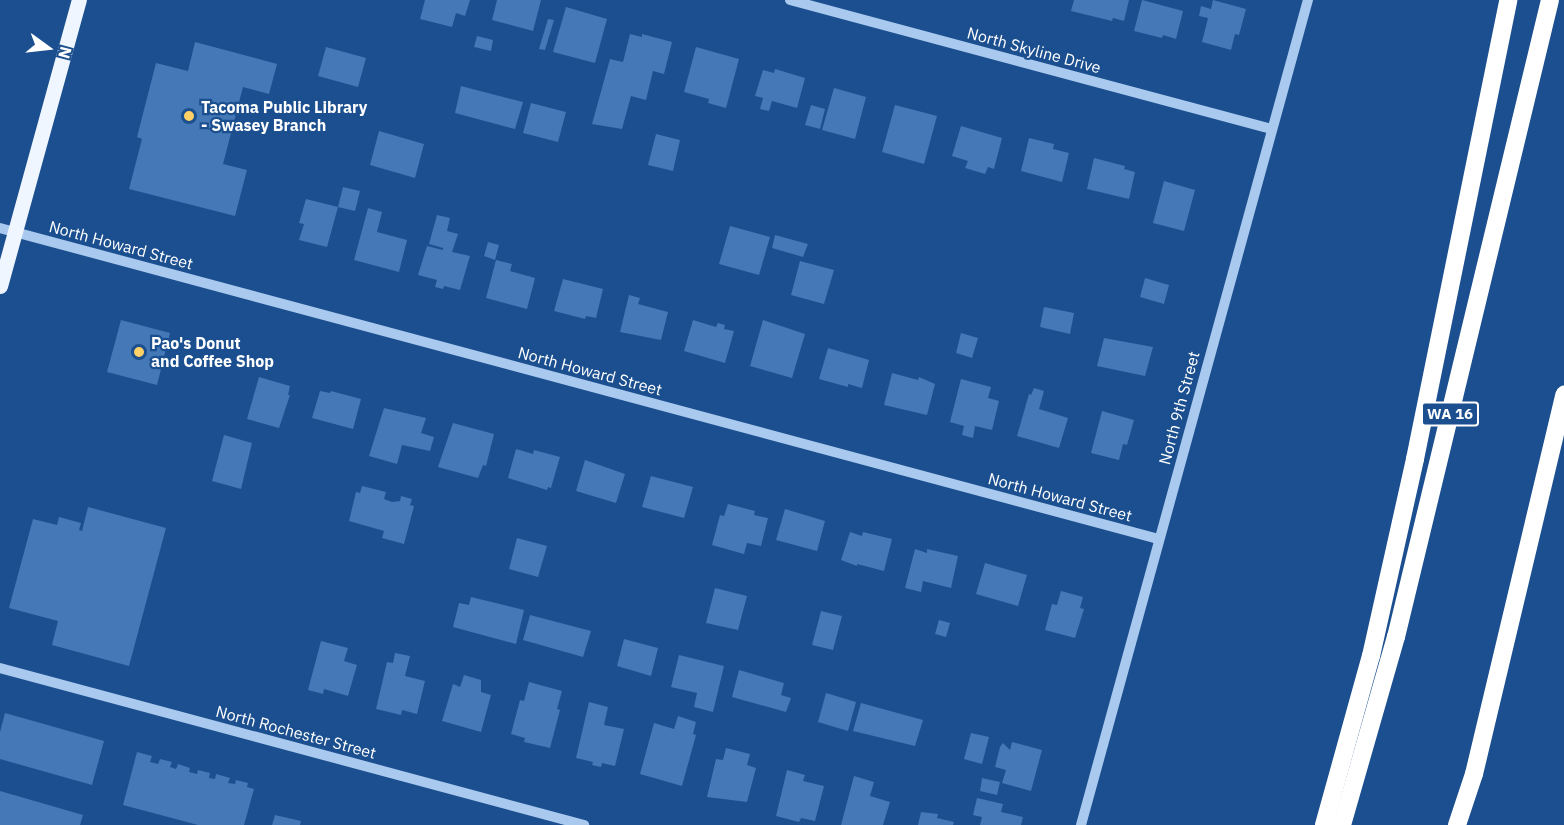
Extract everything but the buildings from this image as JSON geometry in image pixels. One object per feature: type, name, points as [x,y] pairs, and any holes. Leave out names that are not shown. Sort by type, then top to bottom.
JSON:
[{"type":"highway","points":[[1324,825],[1371,656],[1415,459],[1508,0]]},
{"type":"highway","name":"WA 16","points":[[1342,825],[1396,637],[1550,0]]},
{"type":"highway","points":[[1457,825],[1474,774],[1564,395]]},
{"type":"main road","points":[[0,286],[7,230],[79,0]]},
{"type":"street","name":"North Skyline Drive","points":[[790,0],[1270,129]]},
{"type":"street","name":"North 9th Street","points":[[1080,825],[1270,129],[1308,0]]},
{"type":"street","name":"North Howard Street","points":[[7,230],[1158,539]]},
{"type":"street","name":"North Rochester Street","points":[[0,668],[584,825]]},
{"type":"place","name":"Tacoma Public Library - Swasey Branch","points":[[189,116]]},
{"type":"place","name":"Pao's Donut and Coffee Shop","points":[[139,352]]}]
